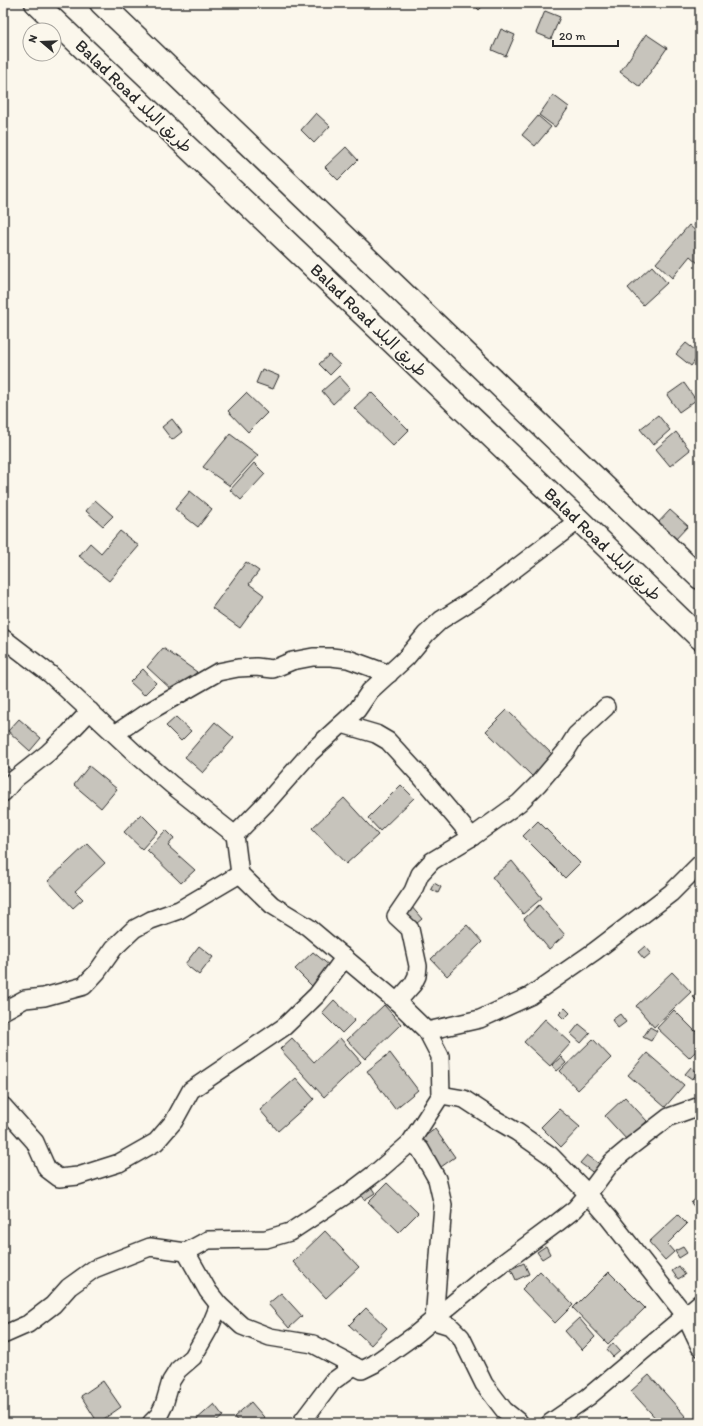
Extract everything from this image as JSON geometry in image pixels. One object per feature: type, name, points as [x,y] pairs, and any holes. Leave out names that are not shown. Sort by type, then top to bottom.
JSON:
[{"type":"highway","name":"Balad Road طريق البلد","points":[[36,3],[579,520],[700,638]]},
{"type":"highway","points":[[101,3],[700,578]]},
{"type":"street","points":[[235,835],[268,801],[311,752],[356,710],[370,691],[389,674],[441,620],[482,594],[579,520]]},
{"type":"street","points":[[3,638],[50,674],[172,785],[235,835],[240,874],[272,905],[308,928],[345,957],[398,1002],[426,1031],[440,1056],[441,1095],[410,1143],[378,1171],[349,1193],[290,1232],[266,1239],[208,1240],[186,1252],[150,1247],[94,1269],[69,1287],[53,1305],[28,1324],[3,1335]]},
{"type":"street","points":[[115,734],[143,715],[218,672],[238,668],[256,667],[273,669],[292,661],[313,657],[331,657],[348,659],[389,674]]},
{"type":"street","points":[[398,1002],[413,984],[417,976],[418,966],[410,929],[396,916],[413,891],[420,874],[432,861],[472,837],[519,803],[538,784],[566,751],[576,735],[606,707]]},
{"type":"street","points":[[3,793],[15,779],[48,753],[90,711]]},
{"type":"street","points":[[342,724],[376,734],[388,741],[423,778],[472,837]]},
{"type":"street","points":[[426,1031],[480,1018],[530,996],[595,951],[671,893],[700,864]]},
{"type":"street","points":[[3,1011],[25,999],[44,997],[84,986],[97,972],[114,948],[134,929],[151,920],[179,910],[240,874]]},
{"type":"street","points":[[3,1106],[35,1142],[47,1169],[59,1178],[78,1176],[119,1163],[156,1142],[174,1121],[191,1090],[284,1027],[317,994],[345,957]]},
{"type":"street","points":[[441,1095],[464,1099],[517,1132],[550,1155],[588,1194],[685,1315],[700,1347]]},
{"type":"street","points":[[186,1252],[208,1291],[219,1305],[242,1326],[270,1337],[313,1344],[362,1370],[374,1364],[434,1321],[487,1275],[558,1224],[575,1209],[612,1162],[630,1147],[669,1117],[700,1106]]},
{"type":"street","points":[[410,1143],[420,1149],[436,1179],[443,1205],[434,1321]]},
{"type":"street","points":[[550,1423],[588,1397],[700,1303]]},
{"type":"street","points":[[151,1423],[159,1414],[164,1405],[170,1381],[178,1370],[193,1357],[210,1326],[219,1305]]},
{"type":"street","points":[[434,1321],[450,1326],[461,1337],[484,1384],[504,1410],[520,1423]]},
{"type":"street","points":[[301,1423],[332,1382],[354,1366]]},
{"type":"building","points":[[472,3],[486,3],[479,10]]},
{"type":"building","points":[[545,11],[560,17],[551,39],[536,33]]},
{"type":"building","points":[[501,29],[515,35],[506,56],[492,50]]},
{"type":"building","points":[[646,34],[667,48],[640,87],[620,72]]},
{"type":"building","points":[[553,95],[569,107],[555,127],[539,115]]},
{"type":"building","points":[[316,113],[330,126],[314,143],[301,130]]},
{"type":"building","points":[[538,116],[551,127],[535,146],[522,135]]},
{"type":"building","points":[[346,147],[358,160],[338,180],[325,167]]},
{"type":"building","points":[[700,217],[700,232],[693,224]]},
{"type":"building","points":[[689,225],[700,235],[700,265],[690,256],[672,278],[656,263]]},
{"type":"building","points":[[652,266],[667,283],[643,305],[628,288]]},
{"type":"building","points":[[686,343],[700,354],[691,366],[676,354]]},
{"type":"building","points":[[329,355],[340,365],[330,375],[319,364]]},
{"type":"building","points":[[262,369],[279,376],[273,389],[256,383]]},
{"type":"building","points":[[339,376],[350,388],[333,404],[322,391]]},
{"type":"building","points":[[684,383],[696,400],[679,412],[667,395]]},
{"type":"building","points":[[371,392],[409,430],[393,446],[354,408]]},
{"type":"building","points":[[246,393],[267,413],[248,432],[228,411]]},
{"type":"building","points":[[658,415],[670,430],[653,445],[640,429]]},
{"type":"building","points":[[172,419],[182,432],[172,440],[162,427]]},
{"type":"building","points":[[676,432],[690,450],[670,466],[656,449]]},
{"type":"building","points":[[230,434],[258,455],[230,486],[203,467]]},
{"type":"building","points":[[254,463],[265,474],[241,500],[230,490]]},
{"type":"building","points":[[190,491],[212,509],[198,527],[175,509]]},
{"type":"building","points":[[95,500],[113,516],[103,526],[86,511]]},
{"type":"building","points":[[670,510],[688,526],[673,542],[655,526]]},
{"type":"building","points":[[120,531],[139,546],[109,581],[79,556],[90,543],[101,553]]},
{"type":"building","points":[[246,562],[259,571],[249,584],[264,595],[240,628],[212,608]]},
{"type":"building","points":[[163,648],[197,672],[174,692],[147,667]]},
{"type":"building","points":[[143,669],[156,683],[144,695],[130,682]]},
{"type":"building","points":[[507,710],[555,757],[534,778],[486,731]]},
{"type":"building","points":[[176,717],[191,731],[181,741],[166,726]]},
{"type":"building","points":[[19,719],[41,738],[30,751],[8,731]]},
{"type":"building","points":[[215,722],[234,738],[203,773],[185,757]]},
{"type":"building","points":[[3,763],[13,772],[3,782]]},
{"type":"building","points":[[89,766],[117,789],[101,808],[74,785]]},
{"type":"building","points":[[401,785],[414,798],[380,831],[368,818]]},
{"type":"building","points":[[344,798],[378,835],[346,864],[312,828]]},
{"type":"building","points":[[141,814],[158,831],[142,849],[124,832]]},
{"type":"building","points":[[538,821],[580,863],[565,878],[523,836]]},
{"type":"building","points":[[166,830],[174,838],[168,846],[195,870],[181,883],[147,850]]},
{"type":"building","points":[[87,844],[105,863],[75,891],[83,899],[73,908],[48,881]]},
{"type":"building","points":[[512,861],[542,898],[523,914],[492,877]]},
{"type":"building","points":[[434,883],[441,887],[438,893],[431,889]]},
{"type":"building","points":[[539,905],[565,935],[549,949],[524,919]]},
{"type":"building","points":[[411,906],[422,919],[411,928],[401,915]]},
{"type":"building","points":[[467,925],[482,942],[447,976],[431,959]]},
{"type":"building","points":[[199,946],[213,957],[199,975],[185,964]]},
{"type":"building","points":[[645,946],[651,953],[644,959],[638,952]]},
{"type":"building","points":[[313,952],[330,966],[312,986],[295,969]]},
{"type":"building","points":[[672,972],[691,992],[654,1027],[636,1006]]},
{"type":"building","points":[[700,991],[700,1004],[693,997]]},
{"type":"building","points":[[334,1000],[355,1020],[342,1033],[322,1013]]},
{"type":"building","points":[[384,1005],[401,1024],[365,1059],[347,1040]]},
{"type":"building","points":[[565,1008],[570,1013],[564,1019],[559,1014]]},
{"type":"building","points":[[674,1010],[700,1036],[700,1047],[689,1058],[657,1028]]},
{"type":"building","points":[[620,1014],[626,1022],[618,1028],[612,1020]]},
{"type":"building","points":[[545,1019],[571,1043],[550,1066],[524,1042]]},
{"type":"building","points":[[579,1024],[590,1033],[581,1043],[571,1034]]},
{"type":"building","points":[[650,1027],[657,1031],[651,1041],[643,1037]]},
{"type":"building","points":[[292,1038],[314,1062],[340,1038],[361,1062],[324,1097],[280,1049]]},
{"type":"building","points":[[593,1039],[611,1058],[578,1090],[560,1071]]},
{"type":"building","points":[[390,1053],[418,1090],[395,1109],[367,1071]]},
{"type":"building","points":[[647,1053],[684,1085],[665,1107],[628,1075]]},
{"type":"building","points":[[561,1057],[566,1063],[557,1071],[552,1065]]},
{"type":"building","points":[[691,1067],[698,1073],[692,1079],[685,1074]]},
{"type":"building","points":[[296,1078],[314,1099],[278,1131],[260,1110]]},
{"type":"building","points":[[625,1097],[647,1121],[627,1140],[605,1116]]},
{"type":"building","points":[[559,1109],[580,1127],[561,1147],[541,1127]]},
{"type":"building","points":[[435,1129],[455,1157],[441,1167],[421,1139]]},
{"type":"building","points":[[587,1155],[601,1165],[595,1174],[580,1163]]},
{"type":"building","points":[[368,1182],[375,1193],[364,1200],[357,1189]]},
{"type":"building","points":[[387,1183],[418,1213],[399,1232],[368,1202]]},
{"type":"building","points":[[700,1195],[700,1213],[691,1203]]},
{"type":"building","points":[[678,1215],[687,1224],[667,1244],[674,1252],[665,1260],[649,1242]]},
{"type":"building","points":[[325,1231],[359,1267],[326,1298],[293,1262]]},
{"type":"building","points":[[546,1246],[550,1254],[542,1259],[537,1252]]},
{"type":"building","points":[[683,1247],[687,1253],[679,1258],[675,1251]]},
{"type":"building","points":[[524,1263],[529,1274],[516,1280],[511,1269]]},
{"type":"building","points":[[679,1266],[685,1275],[678,1279],[672,1271]]},
{"type":"building","points":[[540,1271],[573,1305],[555,1323],[522,1289]]},
{"type":"building","points":[[609,1272],[645,1308],[608,1344],[573,1308]]},
{"type":"building","points":[[281,1293],[302,1316],[289,1328],[268,1304]]},
{"type":"building","points":[[366,1308],[387,1328],[371,1345],[349,1325]]},
{"type":"building","points":[[579,1318],[595,1337],[582,1350],[565,1331]]},
{"type":"building","points":[[613,1343],[620,1351],[613,1357],[607,1350]]},
{"type":"building","points":[[649,1375],[686,1417],[680,1423],[660,1423],[631,1391]]},
{"type":"building","points":[[103,1381],[121,1407],[98,1423],[81,1396]]},
{"type":"building","points":[[251,1402],[269,1423],[239,1423],[234,1417]]},
{"type":"building","points":[[214,1404],[223,1416],[215,1423],[197,1423],[195,1421]]},
{"type":"building","points":[[626,1417],[631,1423],[619,1423]]}]
